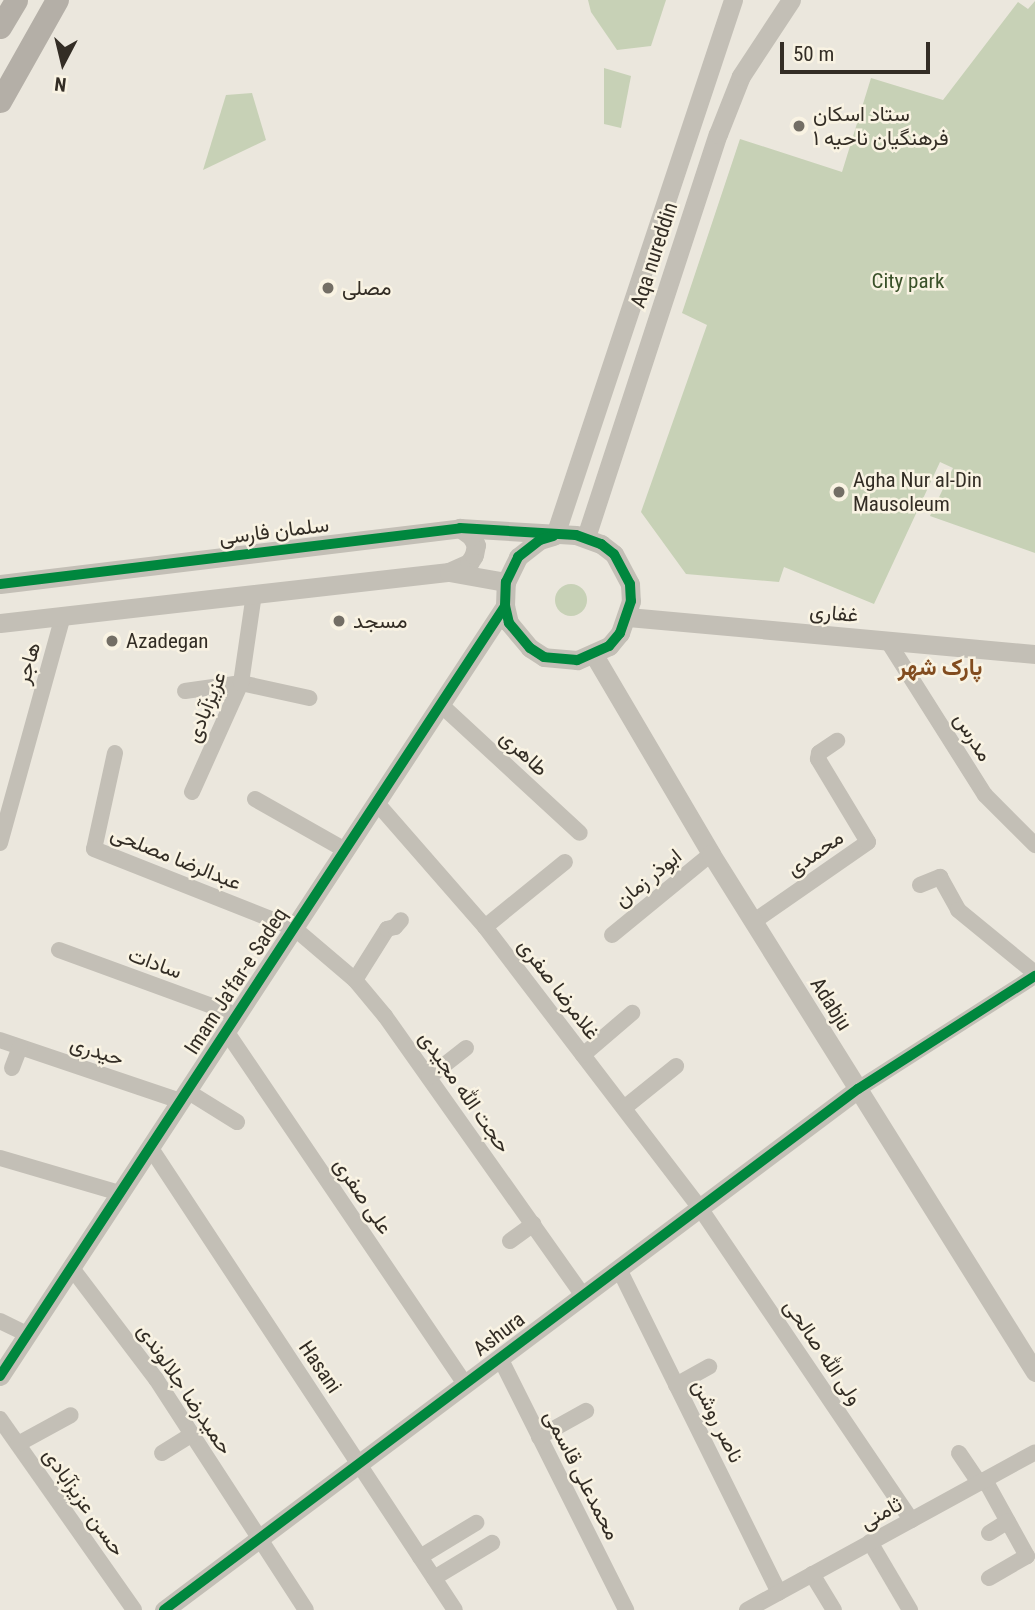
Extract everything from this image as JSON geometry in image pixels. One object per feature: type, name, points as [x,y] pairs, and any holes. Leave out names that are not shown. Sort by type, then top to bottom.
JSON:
[{"type":"main road","points":[[0,27],[16,0]]},
{"type":"main road","points":[[0,101],[57,0]]},
{"type":"street","name":"Aqa nureddin","points":[[554,535],[733,0]]},
{"type":"street","name":"Aqa nureddin","points":[[586,537],[718,134],[741,76],[784,4]]},
{"type":"street","name":"سلمان فارسی","points":[[0,584],[460,528],[510,528],[554,535]]},
{"type":"street","points":[[449,572],[469,563],[474,555],[476,545],[460,528]]},
{"type":"street","points":[[554,535],[586,537],[614,554],[624,568],[630,584],[628,617],[608,646],[594,656],[577,660],[544,657],[518,637],[505,606],[506,582],[518,557],[540,540],[554,535]]},
{"type":"street","points":[[0,623],[449,572],[506,582]]},
{"type":"street","name":"عزیزآبادی","points":[[192,792],[241,683],[254,594]]},
{"type":"street","name":"Imam Ja'far-e Sadeq","points":[[3,1363],[27,1334],[505,606]]},
{"type":"street","name":"هاجر","points":[[0,844],[64,616]]},
{"type":"street","name":"غفاری","points":[[628,617],[1035,654]]},
{"type":"street","name":"مدرس","points":[[887,640],[985,795],[1035,845]]},
{"type":"street","name":"Adabju","points":[[594,656],[711,854],[1035,1372]]},
{"type":"street","points":[[185,691],[241,683],[309,698]]},
{"type":"street","name":"طاهری","points":[[440,704],[580,833]]},
{"type":"street","name":"محمدی","points":[[753,922],[868,842],[818,759],[819,753],[836,741]]},
{"type":"street","name":"عبدالرضا مصلحی","points":[[115,753],[94,849],[294,928]]},
{"type":"street","points":[[255,799],[345,850]]},
{"type":"street","name":"غلامرضا صفری","points":[[376,802],[485,927],[700,1208]]},
{"type":"street","name":"ابوذر زمان","points":[[612,935],[711,854]]},
{"type":"street","points":[[485,927],[565,862]]},
{"type":"street","points":[[858,1089],[1035,975],[958,910],[940,877],[920,884]]},
{"type":"street","points":[[355,980],[387,929],[395,927],[401,920]]},
{"type":"street","name":"حجت الله مجیدی","points":[[294,928],[355,980],[386,1016],[583,1296]]},
{"type":"street","name":"سادات","points":[[59,950],[231,1023]]},
{"type":"street","points":[[583,1055],[632,1013]]},
{"type":"street","name":"علی صفری","points":[[231,1023],[465,1384]]},
{"type":"street","name":"حیدری","points":[[0,1040],[183,1096],[237,1122]]},
{"type":"street","points":[[12,1068],[20,1047]]},
{"type":"street","points":[[429,1076],[466,1048]]},
{"type":"street","points":[[624,1108],[676,1066]]},
{"type":"street","name":"Ashura","points":[[164,1610],[858,1089]]},
{"type":"street","name":"Hasani","points":[[150,1147],[455,1610]]},
{"type":"street","points":[[0,1158],[120,1193]]},
{"type":"street","name":"ولی الله صالحی","points":[[700,1208],[911,1520]]},
{"type":"street","points":[[510,1241],[533,1224]]},
{"type":"street","name":"حمیدرضا جلالوندی","points":[[71,1267],[156,1379],[306,1610]]},
{"type":"street","name":"ناصر روشن","points":[[619,1269],[779,1592]]},
{"type":"street","points":[[0,1321],[27,1334]]},
{"type":"street","name":"محمدعلی قاسمی","points":[[500,1358],[626,1610]]},
{"type":"street","points":[[676,1385],[709,1367]]},
{"type":"street","points":[[539,1437],[586,1411]]},
{"type":"street","points":[[19,1444],[71,1415]]},
{"type":"street","name":"حسن عزیزآبادی","points":[[0,1419],[134,1610]]},
{"type":"street","points":[[162,1453],[192,1434]]},
{"type":"street","name":"ثامنی","points":[[747,1610],[1035,1452]]},
{"type":"street","points":[[958,1453],[982,1481],[1027,1556],[989,1578]]},
{"type":"street","points":[[989,1533],[1008,1521]]},
{"type":"street","points":[[420,1557],[476,1523]]},
{"type":"street","points":[[870,1542],[911,1610]]},
{"type":"street","points":[[434,1578],[492,1543]]},
{"type":"street","points":[[812,1574],[834,1610]]},
{"type":"green space","points":[[588,0],[666,0],[651,46],[617,50],[591,12]]},
{"type":"green space","name":"City park","points":[[1035,1],[1035,553],[930,516],[953,468],[940,462],[874,604],[784,567],[779,582],[686,574],[641,512],[707,325],[682,313],[740,139],[842,172],[871,78],[943,100],[1018,2],[1028,9]]},
{"type":"green space","points":[[604,68],[631,76],[621,128],[604,124]]},
{"type":"green space","points":[[252,93],[266,140],[203,170],[226,95]]},
{"type":"green space","points":[[571,584],[583,588],[587,600],[583,612],[571,616],[559,612],[555,600],[559,588]]},
{"type":"cycle path","points":[[0,584],[460,528],[576,535],[601,544],[614,554],[630,584],[631,601],[620,633],[609,646],[577,660],[544,657],[530,648],[509,623],[505,606],[506,582],[518,557],[540,540],[553,536]]},
{"type":"cycle path","points":[[0,1376],[505,606]]},
{"type":"cycle path","points":[[164,1610],[858,1089],[1035,976]]},
{"type":"place","name":"ستاد اسکان فرهنگیان ناحیه ۱","points":[[799,126]]},
{"type":"place","name":"مصلی","points":[[328,288]]},
{"type":"place","name":"Agha Nur al-Din Mausoleum","points":[[839,492]]},
{"type":"place","name":"مسجد","points":[[339,621]]},
{"type":"place","name":"Azadegan","points":[[112,641]]},
{"type":"district","name":"پارک شهر","points":[[940,668]]}]
